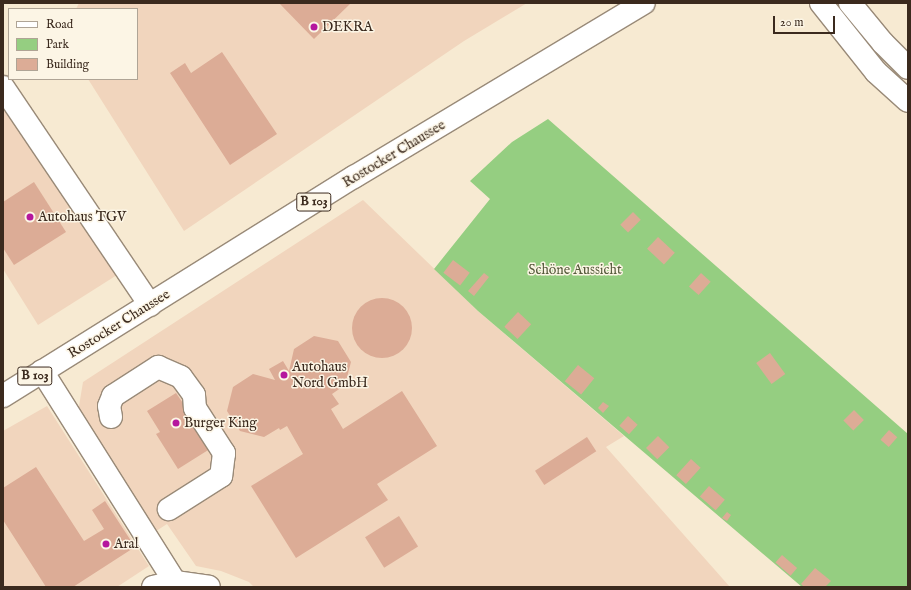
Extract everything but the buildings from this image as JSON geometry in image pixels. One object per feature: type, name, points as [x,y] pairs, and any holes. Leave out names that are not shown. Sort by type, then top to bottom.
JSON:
[{"type":"main road","name":"Rostocker Chaussee","points":[[3,396],[400,149],[644,3]]},
{"type":"main road","points":[[821,3],[876,72],[908,101]]},
{"type":"main road","points":[[850,3],[883,43],[908,68]]},
{"type":"main road","points":[[3,87],[150,305]]},
{"type":"main road","points":[[111,417],[109,406],[113,396],[158,367],[180,377],[194,395],[195,408],[224,453],[220,476],[169,509]]},
{"type":"main road","points":[[42,371],[175,582]]},
{"type":"main road","points":[[153,587],[175,582],[209,587]]},
{"type":"shaded area","points":[[79,3],[527,3],[464,41],[184,231],[89,80],[138,80],[138,8],[76,8]]},
{"type":"shaded area","points":[[3,106],[117,275],[38,325],[3,269]]},
{"type":"shaded area","points":[[363,200],[478,311],[624,436],[606,447],[730,587],[254,587],[249,582],[221,571],[196,566],[167,524],[153,533],[78,412],[83,382]]},
{"type":"shaded area","points":[[47,406],[149,566],[117,587],[3,587],[3,431]]},
{"type":"green space","name":"Schöne Aussicht","points":[[548,119],[908,434],[908,587],[802,587],[478,311],[434,269],[490,199],[470,181],[512,142]]},
{"type":"place","name":"DEKRA","points":[[314,27]]},
{"type":"place","name":"Autohaus TGV","points":[[30,217]]},
{"type":"place","name":"Autohaus Nord GmbH","points":[[284,375]]},
{"type":"place","name":"Burger King","points":[[176,423]]},
{"type":"place","name":"Aral","points":[[106,544]]}]
